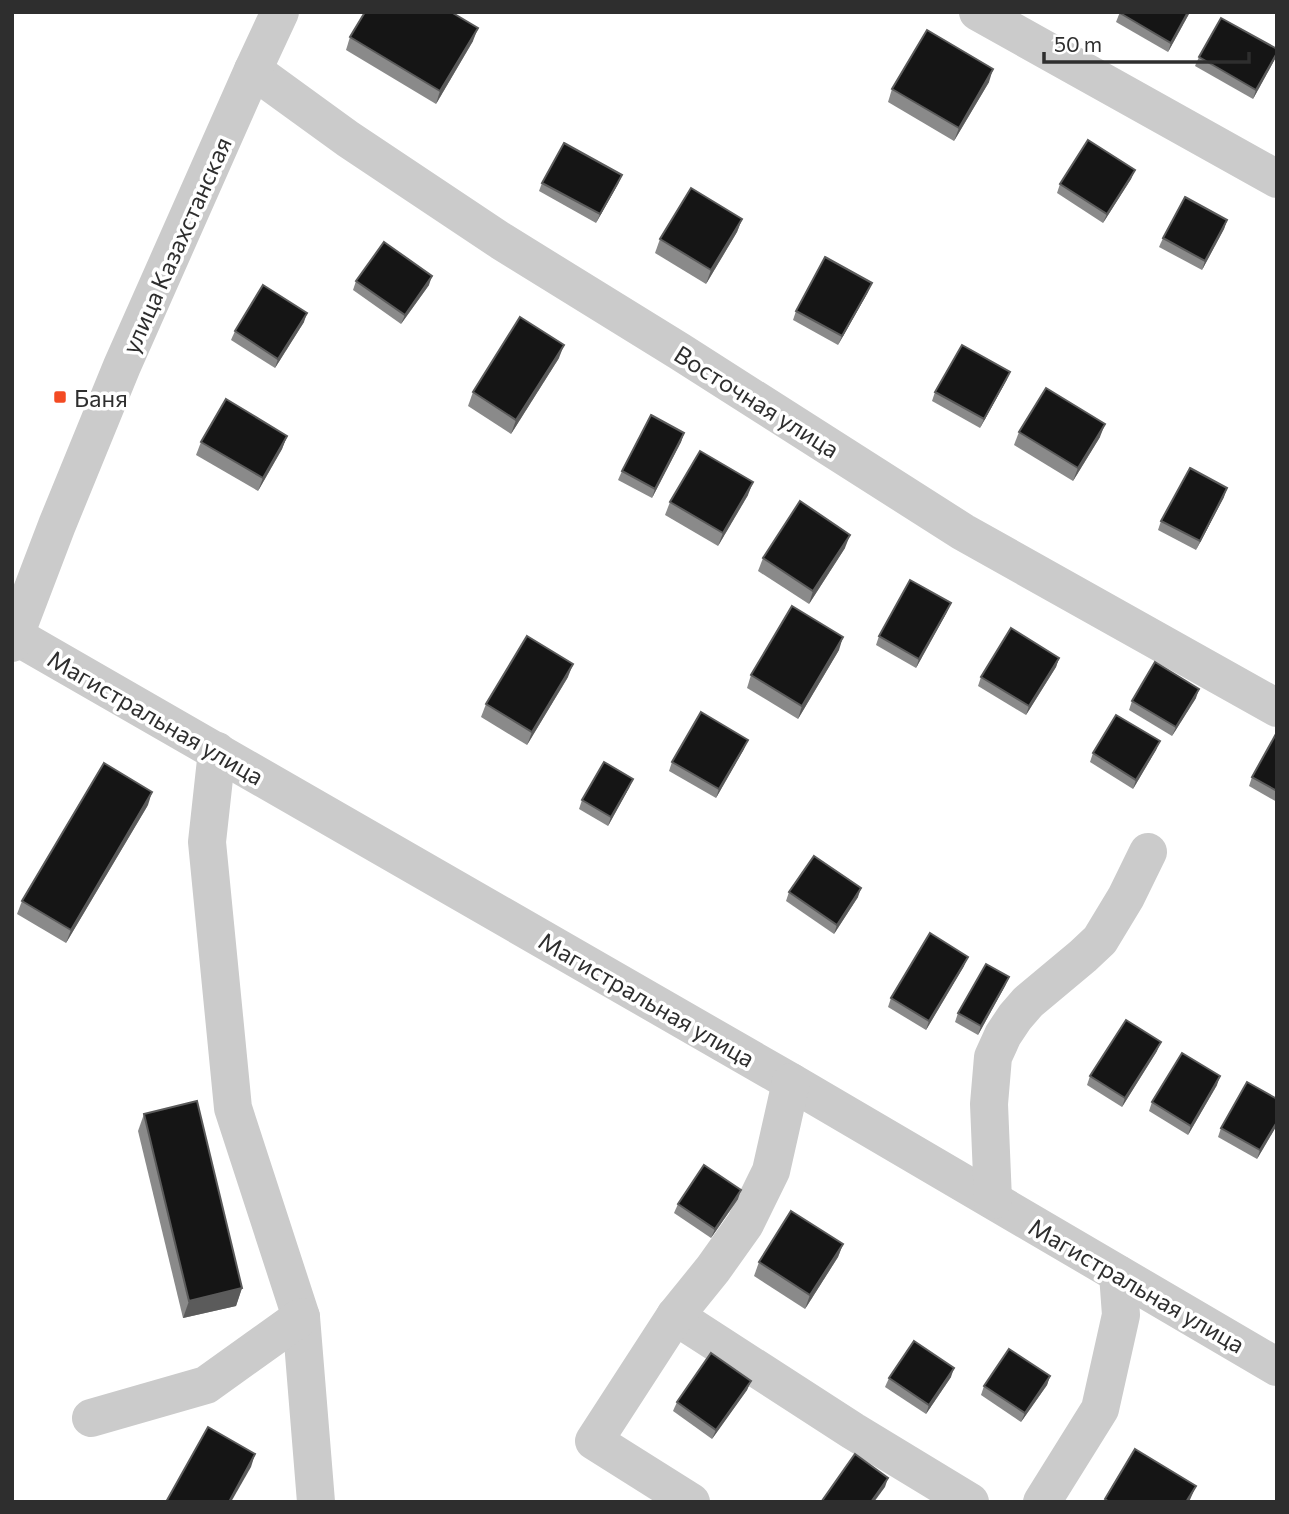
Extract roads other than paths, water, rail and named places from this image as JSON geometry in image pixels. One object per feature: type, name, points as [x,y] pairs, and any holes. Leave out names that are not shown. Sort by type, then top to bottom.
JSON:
[{"type":"street","name":"улица Казахстанская","points":[[13,638],[122,366],[280,12]]},
{"type":"street","points":[[978,12],[1277,179]]},
{"type":"street","name":"Восточная улица","points":[[253,70],[348,139],[501,241],[963,532],[1277,708]]},
{"type":"street","name":"Магистральная улица","points":[[13,638],[217,751],[791,1082],[1277,1367]]},
{"type":"street","points":[[217,751],[207,842],[233,1108],[302,1317],[316,1502]]},
{"type":"street","points":[[993,1200],[989,1104],[993,1057],[1003,1035],[1028,1002],[1100,940],[1126,897],[1148,852]]},
{"type":"street","points":[[691,1502],[594,1441],[675,1316],[745,1224],[771,1171],[791,1082]]},
{"type":"street","points":[[1042,1502],[1100,1409],[1121,1315],[1118,1274]]},
{"type":"street","points":[[675,1316],[853,1432],[970,1502]]},
{"type":"street","points":[[91,1418],[206,1385],[302,1317]]},
{"type":"place","name":"Баня","points":[[60,397]]}]
